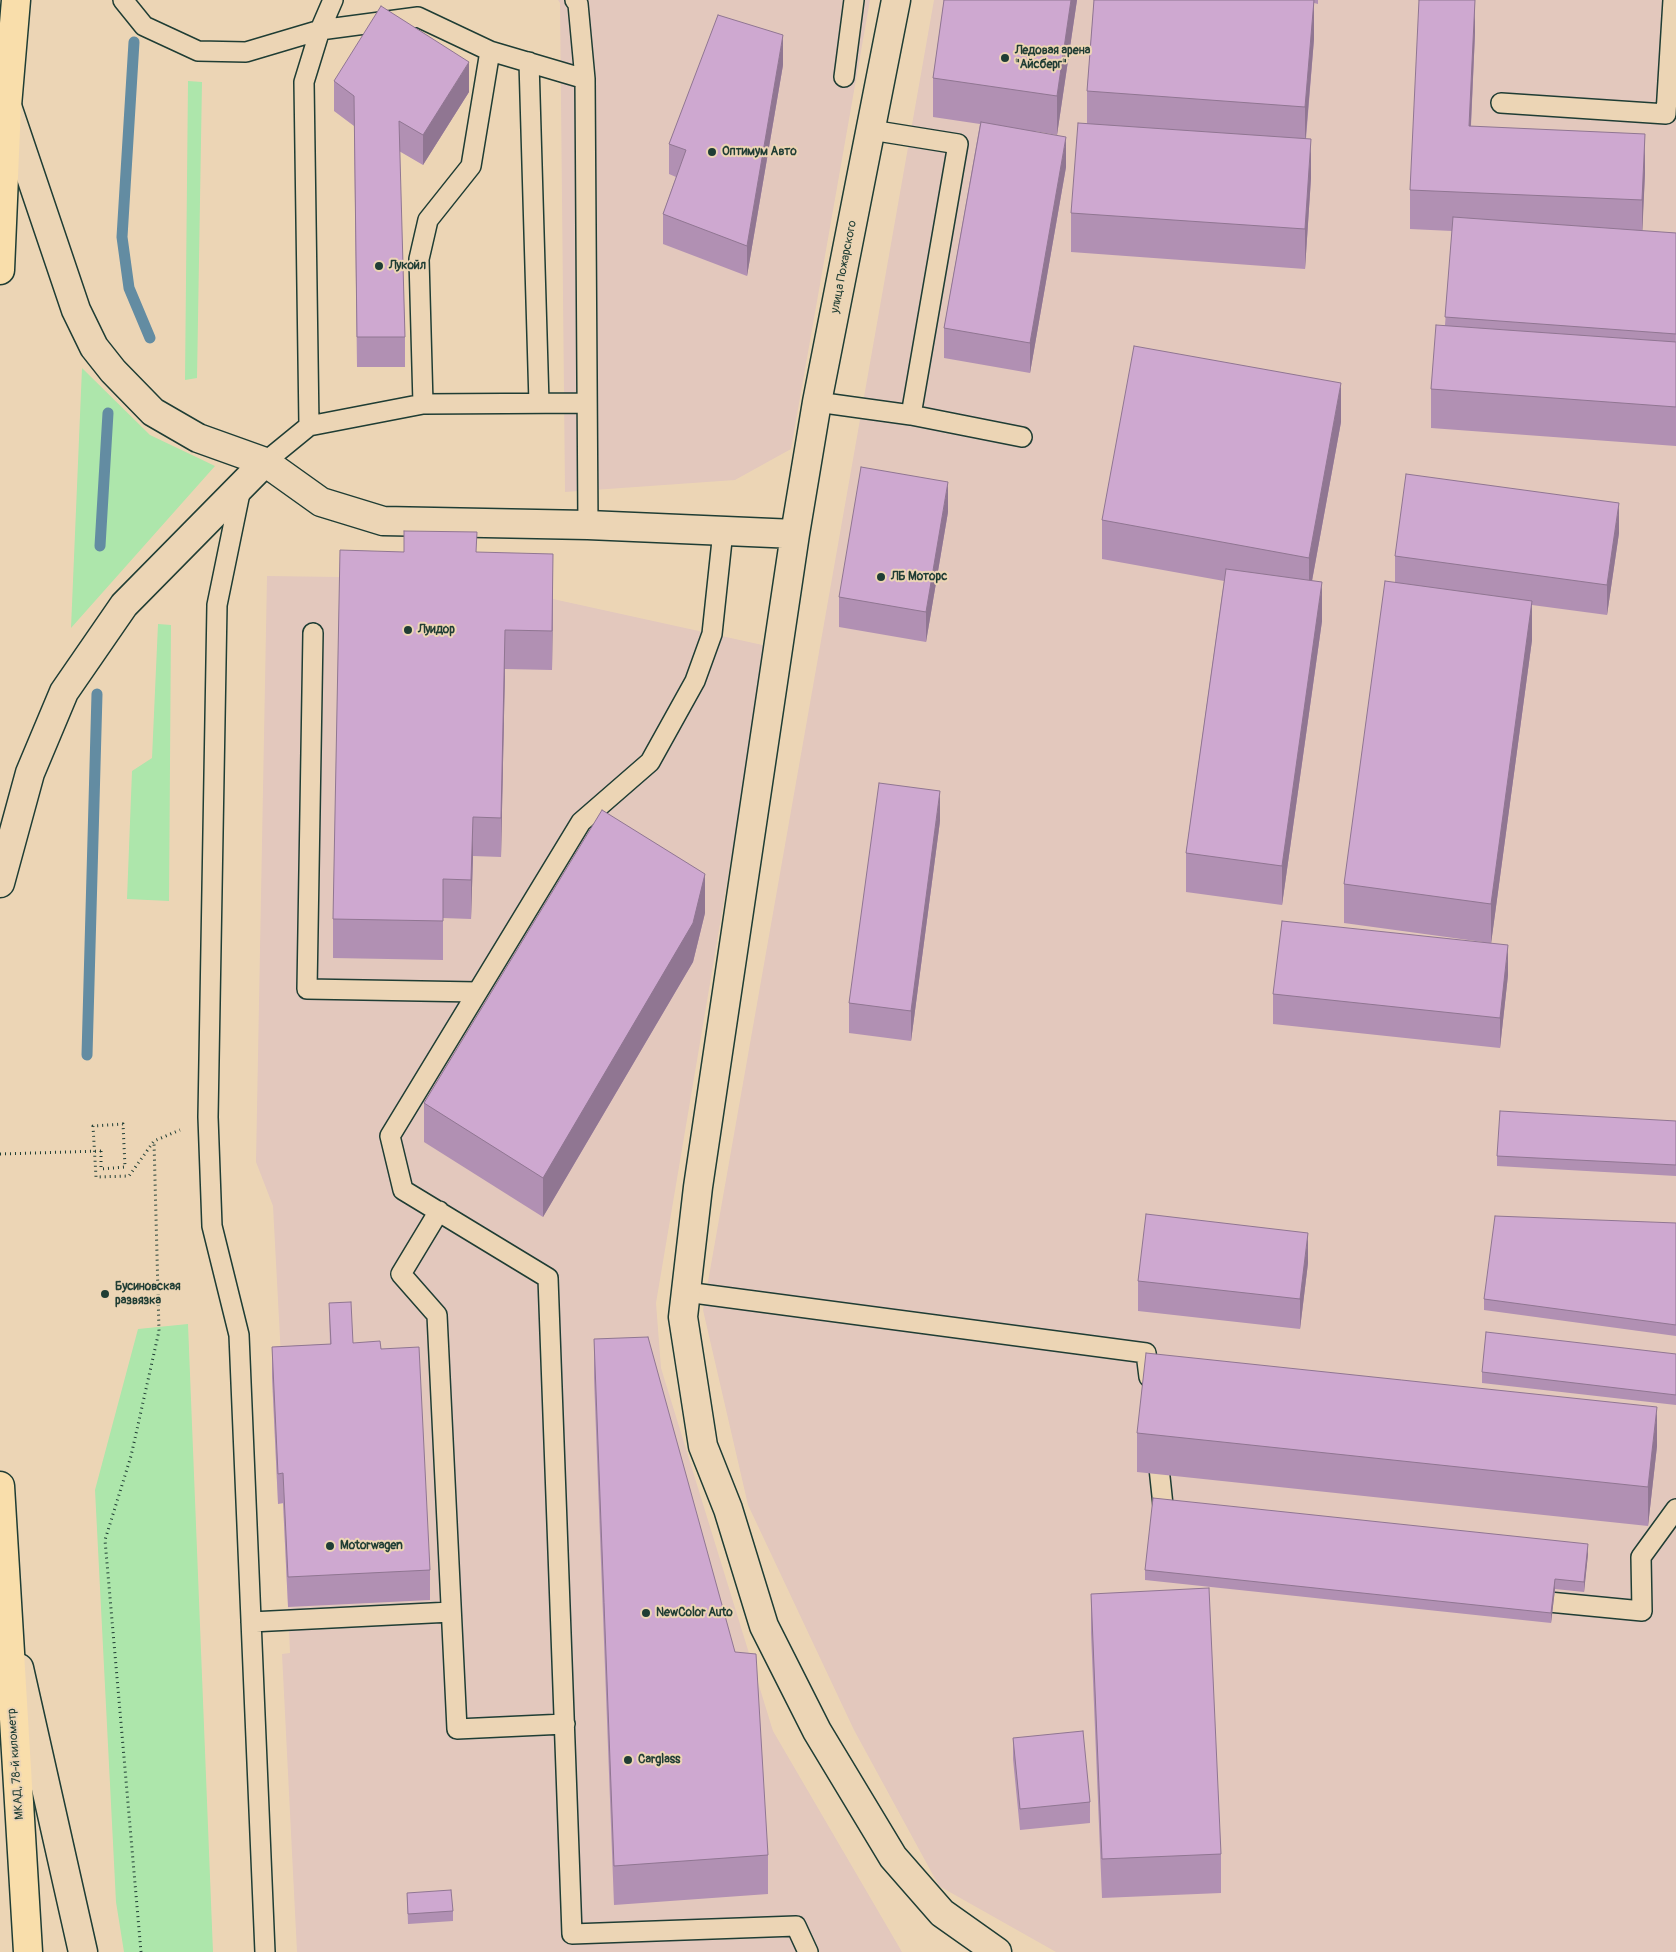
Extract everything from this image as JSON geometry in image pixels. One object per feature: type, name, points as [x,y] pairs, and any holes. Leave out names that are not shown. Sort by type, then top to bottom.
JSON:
[{"type":"highway","points":[[0,270],[7,106],[16,0]]},
{"type":"highway","name":"МКАД, 78-й километр","points":[[0,1486],[6,1614],[28,1952]]},
{"type":"street","name":"улица Пожарского","points":[[896,0],[817,402],[795,534],[701,1168],[683,1318],[704,1446],[728,1509],[764,1626],[816,1731],[893,1857],[942,1913],[997,1952]]},
{"type":"street","points":[[7,106],[76,310],[94,347],[113,371],[153,412],[198,438],[265,462],[321,502],[383,521],[588,525],[795,534]]},
{"type":"street","points":[[0,883],[30,773],[64,692],[124,605],[265,462]]},
{"type":"street","points":[[6,1614],[83,1952]]},
{"type":"lane","points":[[123,0],[144,26],[198,51],[246,52],[320,30],[418,17],[490,51],[585,79]]},
{"type":"lane","points":[[309,426],[304,82],[320,30],[333,0]]},
{"type":"lane","points":[[575,0],[578,4],[585,79],[588,525]]},
{"type":"lane","points":[[844,77],[854,0]]},
{"type":"lane","points":[[1501,103],[1666,114],[1673,0]]},
{"type":"lane","points":[[423,404],[419,259],[428,220],[472,166],[490,51]]},
{"type":"lane","points":[[529,62],[539,403]]},
{"type":"lane","points":[[871,130],[958,144],[911,415]]},
{"type":"lane","points":[[265,462],[309,426],[423,404],[586,402]]},
{"type":"lane","points":[[817,402],[911,415],[1022,437]]},
{"type":"lane","points":[[241,486],[217,605],[208,1117],[212,1226],[239,1335],[265,1952]]},
{"type":"lane","points":[[723,531],[712,634],[695,681],[650,762],[581,822],[390,1136],[403,1190],[548,1278],[572,1934],[796,1926],[808,1952]]},
{"type":"lane","points":[[313,633],[307,989],[477,992]]},
{"type":"lane","points":[[439,1211],[401,1274],[437,1315],[457,1729],[564,1724]]},
{"type":"lane","points":[[686,1292],[1146,1352],[1150,1391]]},
{"type":"lane","points":[[1155,1430],[1166,1537]]},
{"type":"lane","points":[[1514,1599],[1642,1611],[1641,1557],[1676,1509]]},
{"type":"lane","points":[[251,1622],[451,1612]]},
{"type":"path","points":[[0,1154],[100,1151],[101,1169],[125,1168],[123,1124],[94,1126],[96,1177],[129,1176],[154,1141],[159,1331],[131,1456],[105,1540],[141,1952]]},
{"type":"shaded area","points":[[558,0],[870,0],[791,449],[735,480],[565,492],[560,3]]},
{"type":"shaded area","points":[[934,0],[1676,0],[1676,1952],[1056,1952],[939,1886],[854,1730],[748,1505],[703,1310]]},
{"type":"shaded area","points":[[267,576],[340,577],[477,591],[553,593],[553,599],[767,646],[656,1303],[661,1368],[773,1731],[902,1952],[297,1952],[282,1654],[290,1653],[288,1607],[283,1504],[278,1504],[272,1377],[282,1376],[273,1206],[256,1162]]},
{"type":"green space","points":[[188,81],[202,82],[197,378],[185,380]]},
{"type":"green space","points":[[82,368],[150,435],[215,466],[71,628]]},
{"type":"green space","points":[[158,624],[171,625],[169,901],[127,899],[132,771],[152,758]]},
{"type":"green space","points":[[188,1324],[213,1952],[124,1952],[116,1902],[95,1490],[138,1329]]},
{"type":"building","name":"Ледовая арена \"Айсберг\"","points":[[944,0],[1071,0],[1057,96],[933,78]]},
{"type":"building","points":[[1094,0],[1314,0],[1305,107],[1087,91]]},
{"type":"building","points":[[1419,0],[1475,0],[1469,126],[1645,134],[1642,200],[1410,190]]},
{"type":"building","name":"Лукойл","points":[[381,6],[469,62],[423,135],[399,121],[405,337],[357,337],[354,96],[334,81]]},
{"type":"building","points":[[718,15],[783,35],[747,246],[663,214],[686,150],[669,144]]},
{"type":"building","points":[[981,122],[1066,137],[1030,343],[944,328]]},
{"type":"building","points":[[1078,123],[1311,139],[1305,229],[1071,213]]},
{"type":"building","points":[[1453,217],[1676,233],[1676,334],[1445,317]]},
{"type":"building","points":[[1436,325],[1676,342],[1676,407],[1431,389]]},
{"type":"building","points":[[1134,346],[1341,383],[1309,558],[1102,520]]},
{"type":"building","points":[[861,467],[948,482],[926,612],[839,597]]},
{"type":"building","points":[[1406,474],[1619,503],[1607,585],[1395,556]]},
{"type":"building","points":[[404,531],[477,532],[476,552],[553,554],[552,631],[505,630],[501,818],[473,817],[471,880],[443,879],[443,921],[333,919],[340,550],[404,552]]},
{"type":"building","points":[[1226,569],[1322,582],[1282,866],[1186,853]]},
{"type":"building","points":[[1385,581],[1532,601],[1491,904],[1344,884]]},
{"type":"building","points":[[879,783],[940,791],[911,1011],[849,1003]]},
{"type":"building","points":[[602,810],[705,874],[693,923],[543,1178],[424,1103]]},
{"type":"building","points":[[1282,921],[1508,945],[1500,1018],[1273,994]]},
{"type":"building","points":[[1500,1111],[1676,1121],[1676,1165],[1497,1156]]},
{"type":"building","points":[[1146,1214],[1308,1233],[1300,1299],[1138,1281]]},
{"type":"building","points":[[1495,1216],[1676,1223],[1676,1325],[1484,1299]]},
{"type":"building","points":[[351,1302],[353,1343],[380,1341],[381,1349],[419,1347],[430,1570],[288,1577],[283,1473],[278,1474],[272,1347],[331,1344],[329,1303]]},
{"type":"building","points":[[1486,1332],[1676,1354],[1676,1395],[1482,1372]]},
{"type":"building","points":[[648,1337],[735,1652],[756,1654],[768,1855],[614,1866],[594,1339]]},
{"type":"building","points":[[1146,1353],[1657,1407],[1648,1487],[1137,1433]]},
{"type":"building","points":[[1153,1498],[1588,1544],[1584,1582],[1555,1579],[1551,1613],[1145,1570]]},
{"type":"building","points":[[1209,1588],[1221,1854],[1102,1859],[1091,1594]]},
{"type":"building","points":[[1083,1731],[1090,1802],[1020,1809],[1013,1738]]},
{"type":"building","points":[[451,1890],[453,1911],[408,1914],[407,1893]]},
{"type":"waterway","points":[[134,42],[122,237],[129,288],[150,338]]},
{"type":"waterway","points":[[100,546],[108,413]]},
{"type":"waterway","points":[[87,1055],[97,694]]},
{"type":"place","name":"Ледовая арена \"Айсберг\"","points":[[1005,58]]},
{"type":"place","name":"Оптимум Авто","points":[[712,152]]},
{"type":"place","name":"Лукойл","points":[[379,266]]},
{"type":"place","name":"ЛБ Моторс","points":[[881,577]]},
{"type":"place","name":"Луидор","points":[[408,630]]},
{"type":"place","name":"Бусиновская развязка","points":[[105,1294]]},
{"type":"place","name":"Motorwagen","points":[[330,1546]]},
{"type":"place","name":"NewColor Auto","points":[[646,1613]]},
{"type":"place","name":"Carglass","points":[[628,1760]]}]
